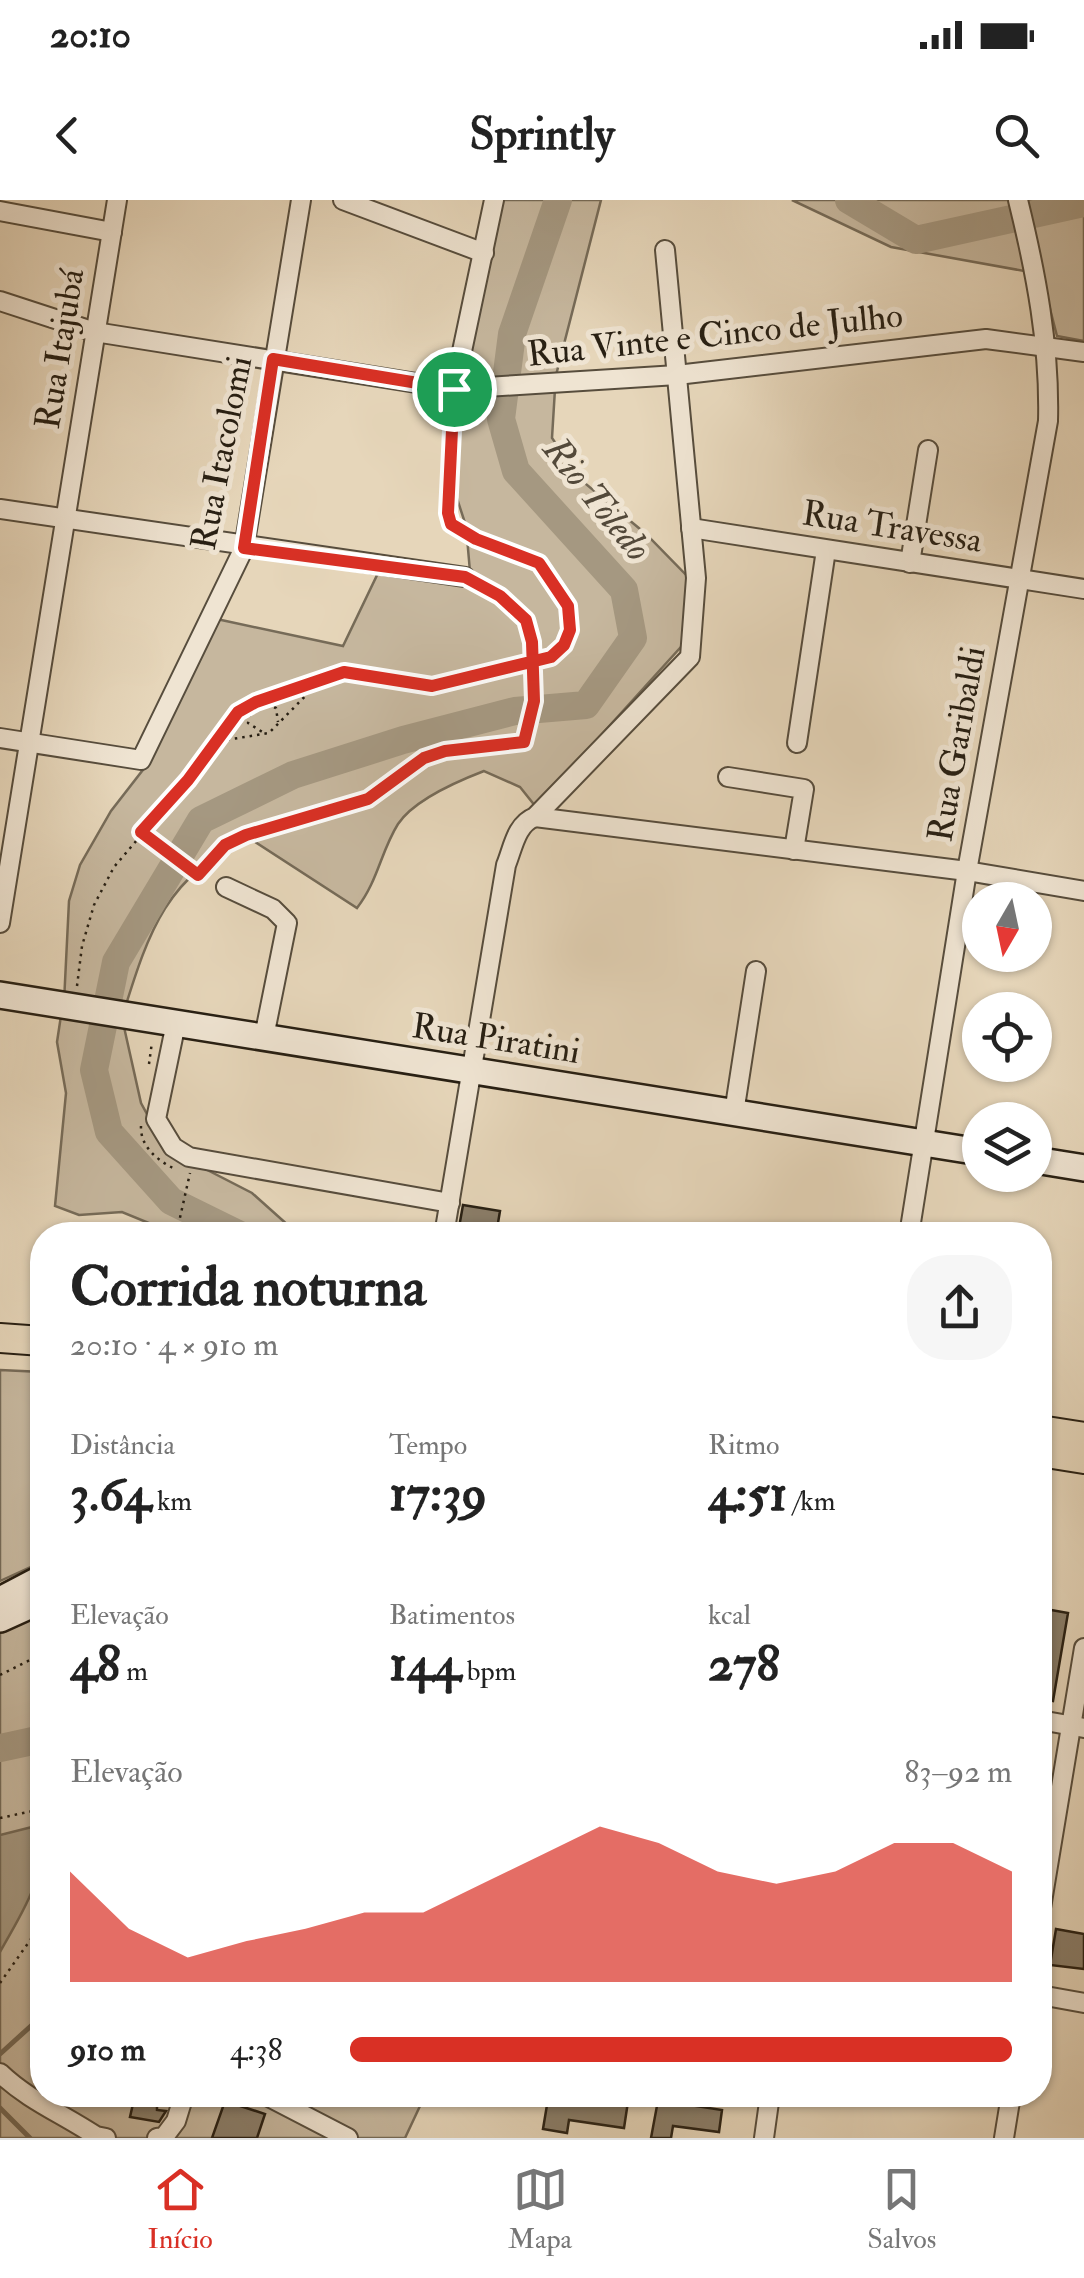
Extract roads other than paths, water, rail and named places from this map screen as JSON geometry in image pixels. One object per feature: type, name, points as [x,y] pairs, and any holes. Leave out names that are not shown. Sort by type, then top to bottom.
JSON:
[{"type":"main road","points":[[0,1338],[30,1340]]},
{"type":"main road","points":[[0,1356],[30,1358]]},
{"type":"main road","points":[[1052,1432],[1084,1437]]},
{"type":"main road","points":[[1052,1454],[1084,1460]]},
{"type":"street","name":"Rua Itajubá","points":[[0,923],[117,200]]},
{"type":"street","name":"Rua Itacolomi","points":[[29,743],[141,760],[244,548],[301,200]]},
{"type":"street","points":[[342,200],[484,253]]},
{"type":"street","points":[[454,389],[494,200]]},
{"type":"street","name":"Rua Garibaldi","points":[[910,1222],[967,871],[1048,421],[1049,364],[1034,264],[1018,200]]},
{"type":"street","points":[[0,210],[112,232]]},
{"type":"street","points":[[446,1222],[506,865],[521,826],[536,817],[690,657],[696,578],[665,250]]},
{"type":"street","name":"Rua Vinte e Cinco de Julho","points":[[0,301],[96,332],[454,389],[677,375],[986,340],[1084,352]]},
{"type":"street","points":[[910,563],[928,450]]},
{"type":"street","points":[[0,509],[244,548],[465,577]]},
{"type":"street","name":"Rua Travessa","points":[[690,528],[1084,589]]},
{"type":"street","points":[[798,743],[826,550]]},
{"type":"street","points":[[0,738],[29,743]]},
{"type":"street","points":[[728,777],[804,790],[794,850]]},
{"type":"street","points":[[536,817],[967,871],[1084,891]]},
{"type":"street","points":[[226,888],[273,909],[287,923],[264,1037]]},
{"type":"street","points":[[734,1113],[756,971]]},
{"type":"street","name":"Rua Piratini","points":[[0,995],[962,1149]]},
{"type":"street","points":[[176,1023],[156,1120],[173,1147],[189,1157],[450,1203]]},
{"type":"street","points":[[1052,1163],[1084,1168]]},
{"type":"street","points":[[0,1600],[30,1584]]},
{"type":"street","points":[[0,1619],[30,1605]]},
{"type":"street","points":[[1052,1855],[1078,1727],[1084,1648]]},
{"type":"street","points":[[1052,1722],[1078,1727]]},
{"type":"street","points":[[1052,1997],[1084,2003]]},
{"type":"street","points":[[0,2073],[30,2098]]},
{"type":"street","points":[[52,2107],[96,2136],[106,2138]]},
{"type":"street","points":[[157,2138],[164,2137],[180,2107]]},
{"type":"street","points":[[288,2107],[348,2138]]},
{"type":"street","points":[[764,2138],[768,2107]]},
{"type":"street","points":[[1004,2138],[1009,2107]]},
{"type":"waterway","name":"Rio Toledo","points":[[214,1222],[171,1201],[109,1132],[94,1070],[116,962],[201,820],[293,775],[403,740],[515,711],[586,705],[633,638],[624,590],[516,471],[501,419],[512,334],[558,200]]},
{"type":"waterway","name":"Rio Toledo","points":[[849,200],[916,240],[1084,203]]},
{"type":"waterway","name":"Rio Toledo","points":[[0,1748],[30,1742]]},
{"type":"waterway","points":[[0,2054],[30,2027]]},
{"type":"waterway","points":[[0,2108],[30,2138]]}]
